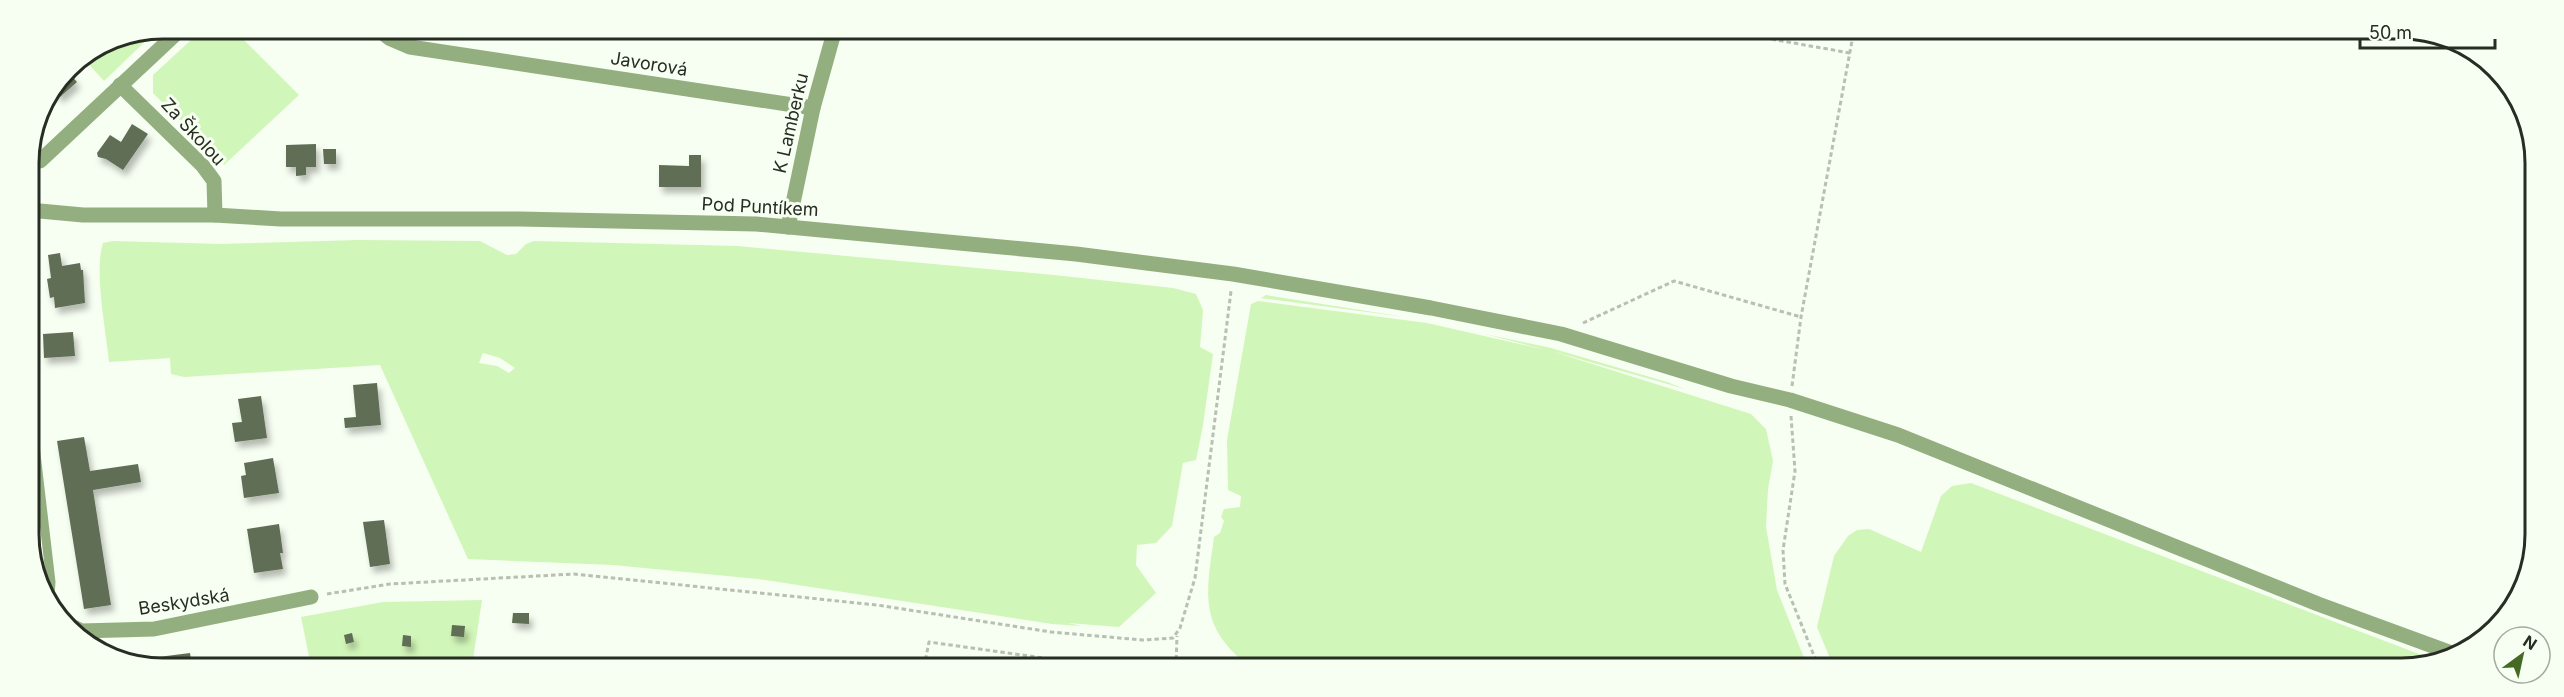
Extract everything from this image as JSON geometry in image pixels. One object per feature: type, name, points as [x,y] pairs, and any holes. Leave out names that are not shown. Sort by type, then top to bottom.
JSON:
[{"type":"street","points":[[40,161],[169,39]]},
{"type":"street","name":"Javorová","points":[[391,39],[410,47],[813,108]]},
{"type":"street","name":"K Lamberku","points":[[788,227],[813,108],[832,39]]},
{"type":"street","name":"Za Školou","points":[[120,85],[202,166],[214,181],[215,215]]},
{"type":"street","points":[[39,211],[83,215],[215,215]]},
{"type":"street","name":"Pod Puntíkem","points":[[215,215],[281,219],[531,219],[756,224],[1076,254],[1233,274],[1431,308],[1561,334],[1731,386],[1790,400],[1898,435],[2318,604],[2444,650]]},
{"type":"street","name":"Beskydská","points":[[86,631],[154,629],[311,597]]},
{"type":"lane","points":[[39,480],[51,586]]},
{"type":"path","points":[[1771,39],[1850,53]]},
{"type":"path","points":[[1815,658],[1785,584],[1783,550],[1795,471],[1790,400],[1801,317],[1852,39]]},
{"type":"path","points":[[1177,658],[1178,634],[1196,578],[1233,274]]},
{"type":"path","points":[[1561,334],[1674,281],[1801,317]]},
{"type":"path","points":[[311,597],[390,584],[573,573],[877,605],[1051,632],[1154,640],[1173,638],[1178,634]]},
{"type":"path","points":[[925,658],[928,642],[1043,658]]},
{"type":"green space","points":[[192,39],[243,39],[299,95],[224,165],[153,93],[153,75]]},
{"type":"green space","points":[[147,40],[104,81],[88,64],[115,48]]},
{"type":"green space","points":[[358,240],[480,241],[507,255],[516,254],[526,244],[534,241],[737,246],[1173,288],[1196,294],[1203,310],[1200,347],[1213,354],[1196,460],[1183,463],[1172,526],[1156,543],[1137,545],[1136,565],[1156,593],[1119,627],[1052,624],[758,579],[613,565],[468,559],[380,365],[184,377],[171,374],[170,358],[109,362],[100,285],[103,243],[113,241],[220,244]],"holes":[[[483,353],[500,358],[515,368],[509,373],[497,366],[479,363]]]},
{"type":"green space","points":[[1266,295],[1405,317],[1261,298]]},
{"type":"green space","points":[[1258,301],[1427,323],[1546,350],[1485,334],[1551,348],[1667,382],[1685,389],[1551,351],[1751,414],[1766,429],[1773,461],[1768,489],[1766,527],[1777,590],[1804,658],[1240,658],[1221,638],[1214,623],[1208,593],[1214,537],[1220,533],[1224,521],[1221,517],[1224,509],[1240,507],[1241,496],[1228,490],[1227,440],[1251,304]]},
{"type":"green space","points":[[1971,483],[2424,656],[2409,658],[1830,658],[1817,627],[1834,556],[1848,536],[1857,530],[1869,529],[1921,552],[1941,496],[1952,486]]},
{"type":"green space","points":[[482,600],[473,658],[309,658],[301,617],[383,602]]},
{"type":"building","points":[[73,78],[77,82],[60,97],[60,94]]},
{"type":"building","points":[[132,124],[148,134],[123,170],[106,159],[98,157],[97,153],[110,135],[121,142]]},
{"type":"building","points":[[316,144],[316,167],[306,167],[306,175],[296,176],[296,167],[286,167],[286,145]]},
{"type":"building","points":[[323,149],[336,149],[336,164],[324,164]]},
{"type":"building","points":[[689,155],[701,155],[701,187],[659,187],[659,165],[689,166]]},
{"type":"building","points":[[60,253],[62,266],[80,263],[81,270],[83,270],[85,303],[55,308],[54,297],[50,298],[47,279],[51,278],[48,255]]},
{"type":"building","points":[[73,332],[75,356],[44,358],[43,334]]},
{"type":"building","points":[[377,383],[381,425],[345,428],[344,418],[356,417],[353,385]]},
{"type":"building","points":[[261,396],[267,438],[235,442],[232,423],[242,422],[238,399]]},
{"type":"building","points":[[84,437],[90,471],[138,464],[141,482],[93,490],[111,605],[84,609],[57,441]]},
{"type":"building","points":[[273,458],[279,493],[244,498],[241,476],[246,475],[244,463]]},
{"type":"building","points":[[384,520],[390,564],[370,567],[363,522]]},
{"type":"building","points":[[279,524],[283,569],[254,573],[247,529]]},
{"type":"building","points":[[513,613],[529,613],[529,624],[512,623]]},
{"type":"building","points":[[452,625],[465,626],[464,637],[451,636]]},
{"type":"building","points":[[352,633],[354,642],[346,644],[344,635]]},
{"type":"building","points":[[403,635],[411,636],[411,647],[402,646]]},
{"type":"building","points":[[190,653],[191,658],[163,658],[155,657]]}]
